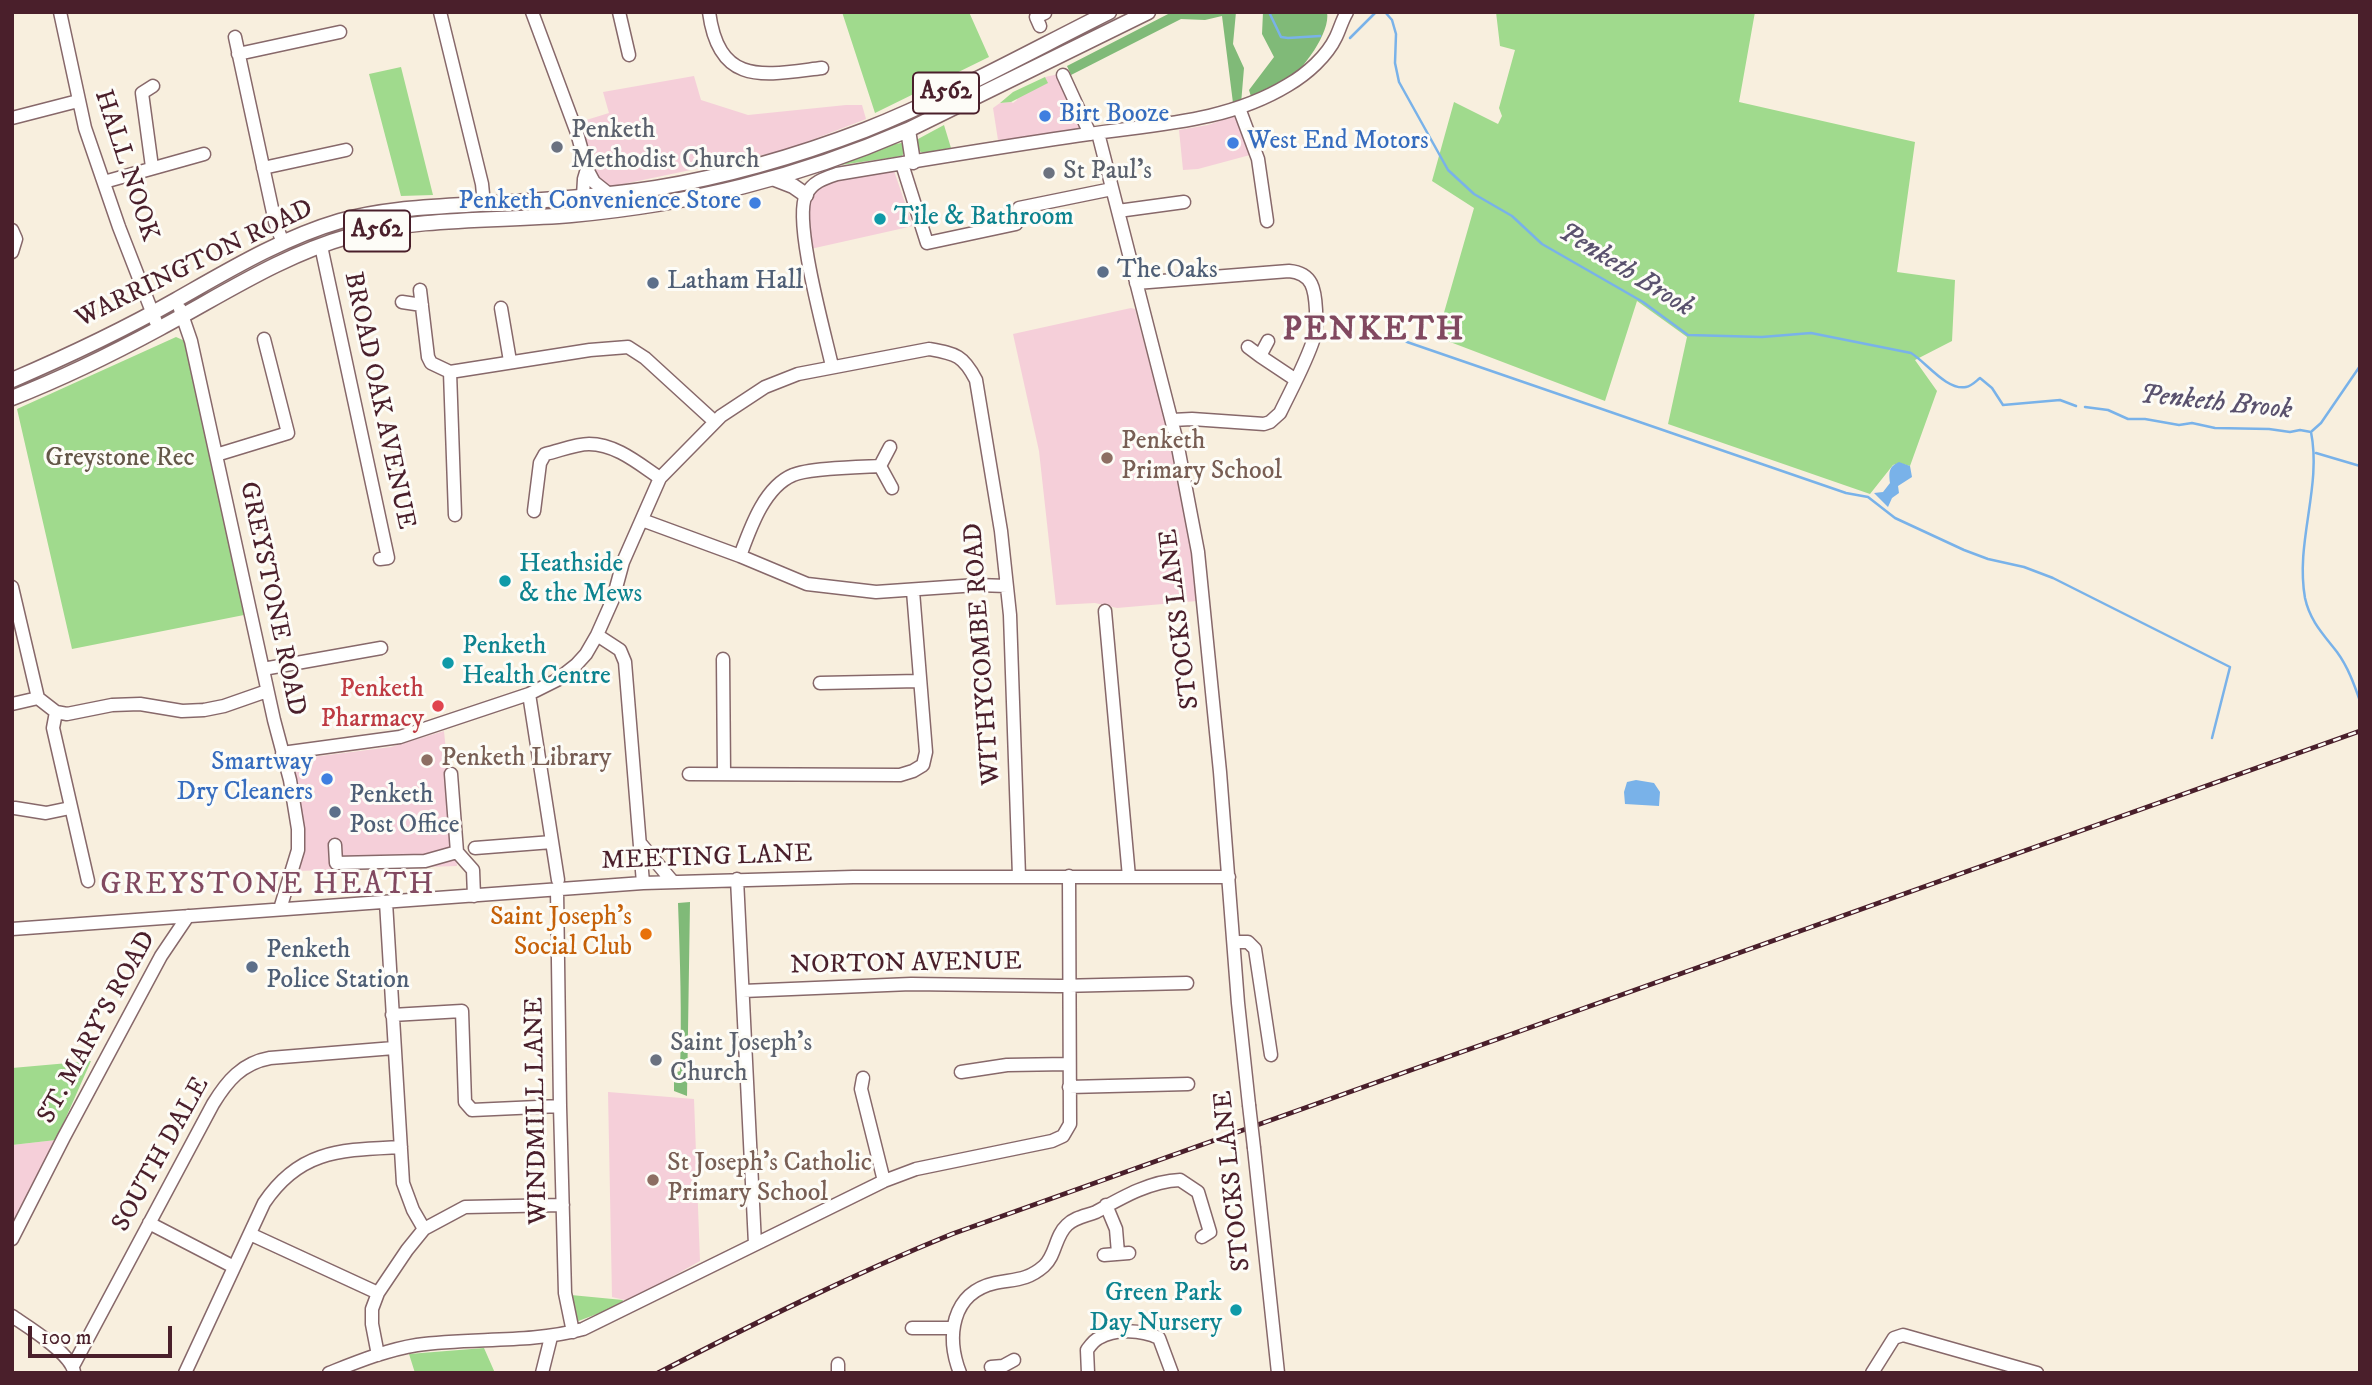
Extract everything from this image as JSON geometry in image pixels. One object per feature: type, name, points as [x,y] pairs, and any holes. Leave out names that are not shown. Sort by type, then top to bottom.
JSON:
[{"type":"main road","name":"WARRINGTON ROAD","points":[[13,376],[102,339],[283,243],[342,221],[377,213],[609,194],[695,180],[778,161],[891,119],[1109,12]]},
{"type":"main road","name":"A562","points":[[775,179],[908,130],[1148,12]]},
{"type":"main road","points":[[907,163],[908,130]]},
{"type":"main road","name":"WARRINGTON ROAD","points":[[17,396],[79,369],[270,268],[351,236],[414,226],[603,212],[698,197],[775,179]]},
{"type":"main road","points":[[775,179],[806,195]]},
{"type":"street","name":"HALL NOOK","points":[[61,12],[78,101],[104,182],[159,328]]},
{"type":"street","points":[[440,12],[482,184],[484,204]]},
{"type":"street","points":[[532,12],[577,133],[587,169],[594,182],[609,194]]},
{"type":"street","points":[[619,12],[629,55]]},
{"type":"street","points":[[709,12],[712,33],[718,48],[728,60],[740,68],[767,74],[822,68]]},
{"type":"street","points":[[832,366],[818,313],[803,222],[802,208],[806,195],[816,183],[837,174],[1094,133],[1192,121],[1239,108],[1290,84],[1306,71],[1325,54],[1346,13]]},
{"type":"street","points":[[238,54],[340,32]]},
{"type":"street","points":[[235,37],[275,222],[283,243]]},
{"type":"street","name":"STOCKS LANE","points":[[1063,75],[1094,133],[1112,189],[1172,420],[1198,552],[1249,1105],[1278,1373]]},
{"type":"street","points":[[152,167],[142,93],[153,86]]},
{"type":"street","points":[[12,118],[78,101]]},
{"type":"street","points":[[1239,108],[1258,159],[1267,221]]},
{"type":"street","points":[[263,168],[346,148]]},
{"type":"street","points":[[104,182],[204,154]]},
{"type":"street","points":[[907,163],[927,243],[1016,224]]},
{"type":"street","points":[[587,169],[583,196],[593,207],[603,212]]},
{"type":"street","points":[[1019,208],[1112,189]]},
{"type":"street","points":[[1118,211],[1184,203]]},
{"type":"street","points":[[12,230],[16,239],[12,252]]},
{"type":"street","name":"BROAD OAK AVENUE","points":[[321,246],[388,558],[380,559]]},
{"type":"street","points":[[1136,283],[1289,271],[1303,274],[1314,288],[1316,331],[1280,413],[1270,422],[1257,424],[1172,420]]},
{"type":"street","points":[[420,290],[428,357],[431,363],[450,372],[590,350],[633,349],[715,422]]},
{"type":"street","name":"GREYSTONE ROAD","points":[[176,300],[191,341],[293,800],[299,842],[280,909]]},
{"type":"street","points":[[402,303],[422,305]]},
{"type":"street","points":[[501,308],[510,361]]},
{"type":"street","points":[[216,454],[288,433],[264,339]]},
{"type":"street","points":[[1260,356],[1268,341]]},
{"type":"street","points":[[1248,347],[1296,380]]},
{"type":"street","name":"WITHYCOMBE ROAD","points":[[660,478],[715,422],[765,387],[798,374],[929,349],[950,353],[967,363],[976,380],[1001,531],[1010,615],[1019,876]]},
{"type":"street","points":[[450,372],[455,515]]},
{"type":"street","points":[[13,376],[17,396]]},
{"type":"street","points":[[282,753],[400,737],[530,694],[567,673],[586,654],[597,635],[613,598],[624,562],[660,478],[626,455],[601,445],[587,444],[545,454],[540,463],[534,511]]},
{"type":"street","points":[[880,466],[890,447]]},
{"type":"street","points":[[880,466],[891,488]]},
{"type":"street","points":[[740,555],[770,492],[793,475],[880,466]]},
{"type":"street","points":[[642,520],[740,555],[807,584],[865,591],[1007,586]]},
{"type":"street","points":[[12,587],[15,615],[38,698],[56,712],[140,704],[182,711],[204,710],[225,706],[267,691]]},
{"type":"street","points":[[690,774],[900,775],[923,765],[926,752],[913,591]]},
{"type":"street","points":[[1105,611],[1129,877]]},
{"type":"street","points":[[597,635],[620,650],[625,662],[643,883]]},
{"type":"street","points":[[262,669],[381,648]]},
{"type":"street","points":[[723,659],[724,774]]},
{"type":"street","points":[[820,683],[919,681]]},
{"type":"street","name":"WINDMILL LANE","points":[[530,694],[557,885],[565,1293],[573,1332]]},
{"type":"street","points":[[12,704],[38,698]]},
{"type":"street","points":[[56,712],[53,728],[88,881]]},
{"type":"street","points":[[451,774],[458,791],[457,852],[473,870],[474,896]]},
{"type":"street","points":[[15,808],[46,813],[70,808]]},
{"type":"street","points":[[475,848],[552,842]]},
{"type":"street","points":[[639,843],[673,882]]},
{"type":"street","points":[[335,845],[330,864],[425,861],[457,852]]},
{"type":"street","points":[[329,1373],[378,1355],[416,1345],[551,1337],[573,1332],[884,1181],[916,1169],[1052,1141],[1063,1136],[1070,1124],[1069,876]]},
{"type":"street","name":"MEETING LANE","points":[[12,929],[474,896],[557,885],[737,879],[1229,877]]},
{"type":"street","points":[[737,879],[755,1244]]},
{"type":"street","points":[[386,902],[403,1184],[424,1229]]},
{"type":"street","name":"ST. MARY'S ROAD","points":[[12,1238],[155,968],[188,916]]},
{"type":"street","points":[[1234,942],[1248,942],[1255,949],[1274,1057]]},
{"type":"street","name":"NORTON AVENUE","points":[[743,991],[911,984],[1187,984]]},
{"type":"street","points":[[463,996],[465,1102],[472,1110],[560,1106]]},
{"type":"street","points":[[392,1015],[462,1011]]},
{"type":"street","name":"SOUTH DALE","points":[[74,1370],[149,1223],[213,1104],[229,1080],[244,1067],[270,1058],[394,1048]]},
{"type":"street","points":[[960,1072],[1007,1065],[1068,1064]]},
{"type":"street","points":[[863,1078],[861,1089],[884,1181]]},
{"type":"street","points":[[1069,1087],[1188,1085]]},
{"type":"street","points":[[185,1373],[250,1234],[272,1191],[282,1180],[317,1157],[346,1150],[401,1147]]},
{"type":"street","points":[[960,1373],[954,1353],[952,1328],[959,1307],[971,1294],[996,1282],[1025,1279],[1035,1273],[1045,1265],[1067,1224],[1151,1185],[1180,1180],[1198,1192],[1210,1233],[1202,1237]]},
{"type":"street","points":[[378,1355],[372,1309],[378,1293],[424,1229],[465,1207],[564,1205]]},
{"type":"street","points":[[1106,1205],[1116,1229],[1117,1254]]},
{"type":"street","points":[[149,1223],[234,1267]]},
{"type":"street","points":[[250,1234],[378,1293]]},
{"type":"street","points":[[12,1316],[48,1341],[74,1370]]},
{"type":"street","points":[[912,1328],[952,1328]]},
{"type":"street","points":[[1088,1373],[1087,1350],[1099,1337],[1121,1332],[1145,1331],[1159,1338],[1172,1373]]},
{"type":"street","points":[[1872,1373],[1894,1338],[1903,1335],[2037,1373]]},
{"type":"street","points":[[542,1373],[551,1337]]},
{"type":"shaded area","points":[[1059,74],[1082,132],[998,140],[993,108],[1000,103],[1013,103],[1016,98],[1047,83],[1045,77]]},
{"type":"shaded area","points":[[694,76],[701,100],[748,115],[862,105],[866,119],[786,150],[595,190],[588,186],[570,125],[609,113],[603,92]]},
{"type":"shaded area","points":[[1248,111],[1259,145],[1250,155],[1198,169],[1183,170],[1179,130],[1208,125]]},
{"type":"shaded area","points":[[893,168],[913,226],[806,250],[800,214],[819,184]]},
{"type":"shaded area","name":"Penketh Primary School","points":[[1135,309],[1167,429],[1191,544],[1197,601],[1117,608],[1095,603],[1056,605],[1039,451],[1013,334]]},
{"type":"shaded area","points":[[444,731],[457,866],[297,871],[289,760],[391,747]]},
{"type":"shaded area","name":"St Joseph's Catholic Primary School","points":[[608,1092],[694,1099],[700,1261],[629,1301],[612,1297]]},
{"type":"shaded area","points":[[56,1140],[12,1224],[12,1145]]},
{"type":"green space","points":[[842,12],[969,12],[989,57],[875,113]]},
{"type":"green space","points":[[1172,12],[1236,12],[1233,44],[1244,68],[1241,104],[1233,103],[1222,16],[1205,20],[1181,19],[1071,75],[1067,66]]},
{"type":"green space","points":[[1263,12],[1327,12],[1327,21],[1314,50],[1293,76],[1279,87],[1252,100],[1249,90],[1274,57],[1262,34]]},
{"type":"green space","points":[[1496,12],[1755,12],[1739,102],[1915,142],[1897,272],[1955,280],[1952,341],[1915,360],[1937,391],[1910,466],[1899,463],[1893,465],[1870,494],[1668,424],[1687,337],[1637,301],[1605,401],[1437,337],[1474,208],[1432,181],[1454,102],[1498,124],[1502,116],[1499,108],[1515,50],[1500,46]]},
{"type":"green space","points":[[401,67],[433,195],[401,196],[369,74]]},
{"type":"green space","points":[[1045,77],[1048,83],[1011,102],[1000,103],[1013,92]]},
{"type":"green space","points":[[944,125],[951,148],[923,153],[919,151],[916,143],[918,139]]},
{"type":"green space","points":[[904,144],[905,151],[902,156],[840,164],[890,145]]},
{"type":"green space","name":"Greystone Rec","points":[[176,337],[185,341],[244,615],[72,649],[17,409]]},
{"type":"green space","points":[[690,902],[687,1096],[674,1091],[674,1073],[680,1071],[681,1050],[678,903]]},
{"type":"green space","points":[[91,1061],[56,1140],[12,1145],[12,1068]]},
{"type":"green space","points":[[571,1295],[623,1300],[621,1305],[573,1323]]},
{"type":"green space","points":[[484,1348],[495,1373],[415,1373],[409,1354]]},
{"type":"water","points":[[1899,462],[1910,466],[1912,477],[1898,486],[1899,493],[1892,498],[1888,507],[1874,493],[1883,492],[1890,483],[1891,468]]},
{"type":"water","points":[[1636,780],[1654,783],[1660,792],[1659,806],[1625,804],[1627,782]]},
{"type":"waterway","name":"Penketh Brook","points":[[1269,12],[1281,37],[1320,36]]},
{"type":"waterway","name":"Penketh Brook","points":[[1350,38],[1376,12]]},
{"type":"waterway","name":"Penketh Brook","points":[[1385,12],[1392,20],[1396,34],[1395,63],[1399,82],[1448,170],[1474,194],[1512,216],[1542,244],[1643,302],[1688,335],[1762,337],[1811,333],[1911,353],[1944,380],[1959,387],[1972,385],[1980,378],[1992,388],[2003,405],[2060,400],[2076,406]]},
{"type":"waterway","points":[[1396,336],[1846,493],[1868,497],[1895,518],[1964,550],[2053,578],[2230,667],[2212,738]]},
{"type":"waterway","points":[[2312,431],[2321,423],[2360,366]]},
{"type":"waterway","name":"Penketh Brook","points":[[2085,407],[2108,410],[2128,419],[2179,425],[2192,423],[2215,428],[2311,432],[2313,473],[2303,556],[2305,598],[2314,620],[2344,664],[2360,701]]},
{"type":"waterway","points":[[2316,453],[2360,466]]},
{"type":"railway","points":[[658,1373],[804,1300],[952,1234],[2360,731]]},
{"type":"place","name":"Birt Booze","points":[[1045,116]]},
{"type":"place","name":"West End Motors","points":[[1233,143]]},
{"type":"place","name":"Penketh Methodist Church","points":[[557,147]]},
{"type":"place","name":"St Paul's","points":[[1049,173]]},
{"type":"place","name":"Penketh Convenience Store","points":[[755,203]]},
{"type":"place","name":"Tile & Bathroom","points":[[880,219]]},
{"type":"place","name":"The Oaks","points":[[1103,272]]},
{"type":"place","name":"Latham Hall","points":[[653,283]]},
{"type":"place","name":"Penketh Primary School","points":[[1107,458]]},
{"type":"place","name":"Heathside & the Mews","points":[[505,581]]},
{"type":"place","name":"Penketh Health Centre","points":[[448,663]]},
{"type":"place","name":"Penketh Pharmacy","points":[[438,706]]},
{"type":"place","name":"Penketh Library","points":[[427,760]]},
{"type":"place","name":"Smartway Dry Cleaners","points":[[327,779]]},
{"type":"place","name":"Penketh Post Office","points":[[335,812]]},
{"type":"place","name":"Saint Joseph's Social Club","points":[[646,934]]},
{"type":"place","name":"Penketh Police Station","points":[[252,967]]},
{"type":"place","name":"Saint Joseph's Church","points":[[656,1060]]},
{"type":"place","name":"St Joseph's Catholic Primary School","points":[[653,1180]]},
{"type":"place","name":"Green Park Day Nursery","points":[[1236,1310]]},
{"type":"district","name":"PENKETH","points":[[1374,332]]},
{"type":"district","name":"GREYSTONE HEATH","points":[[268,887]]}]
